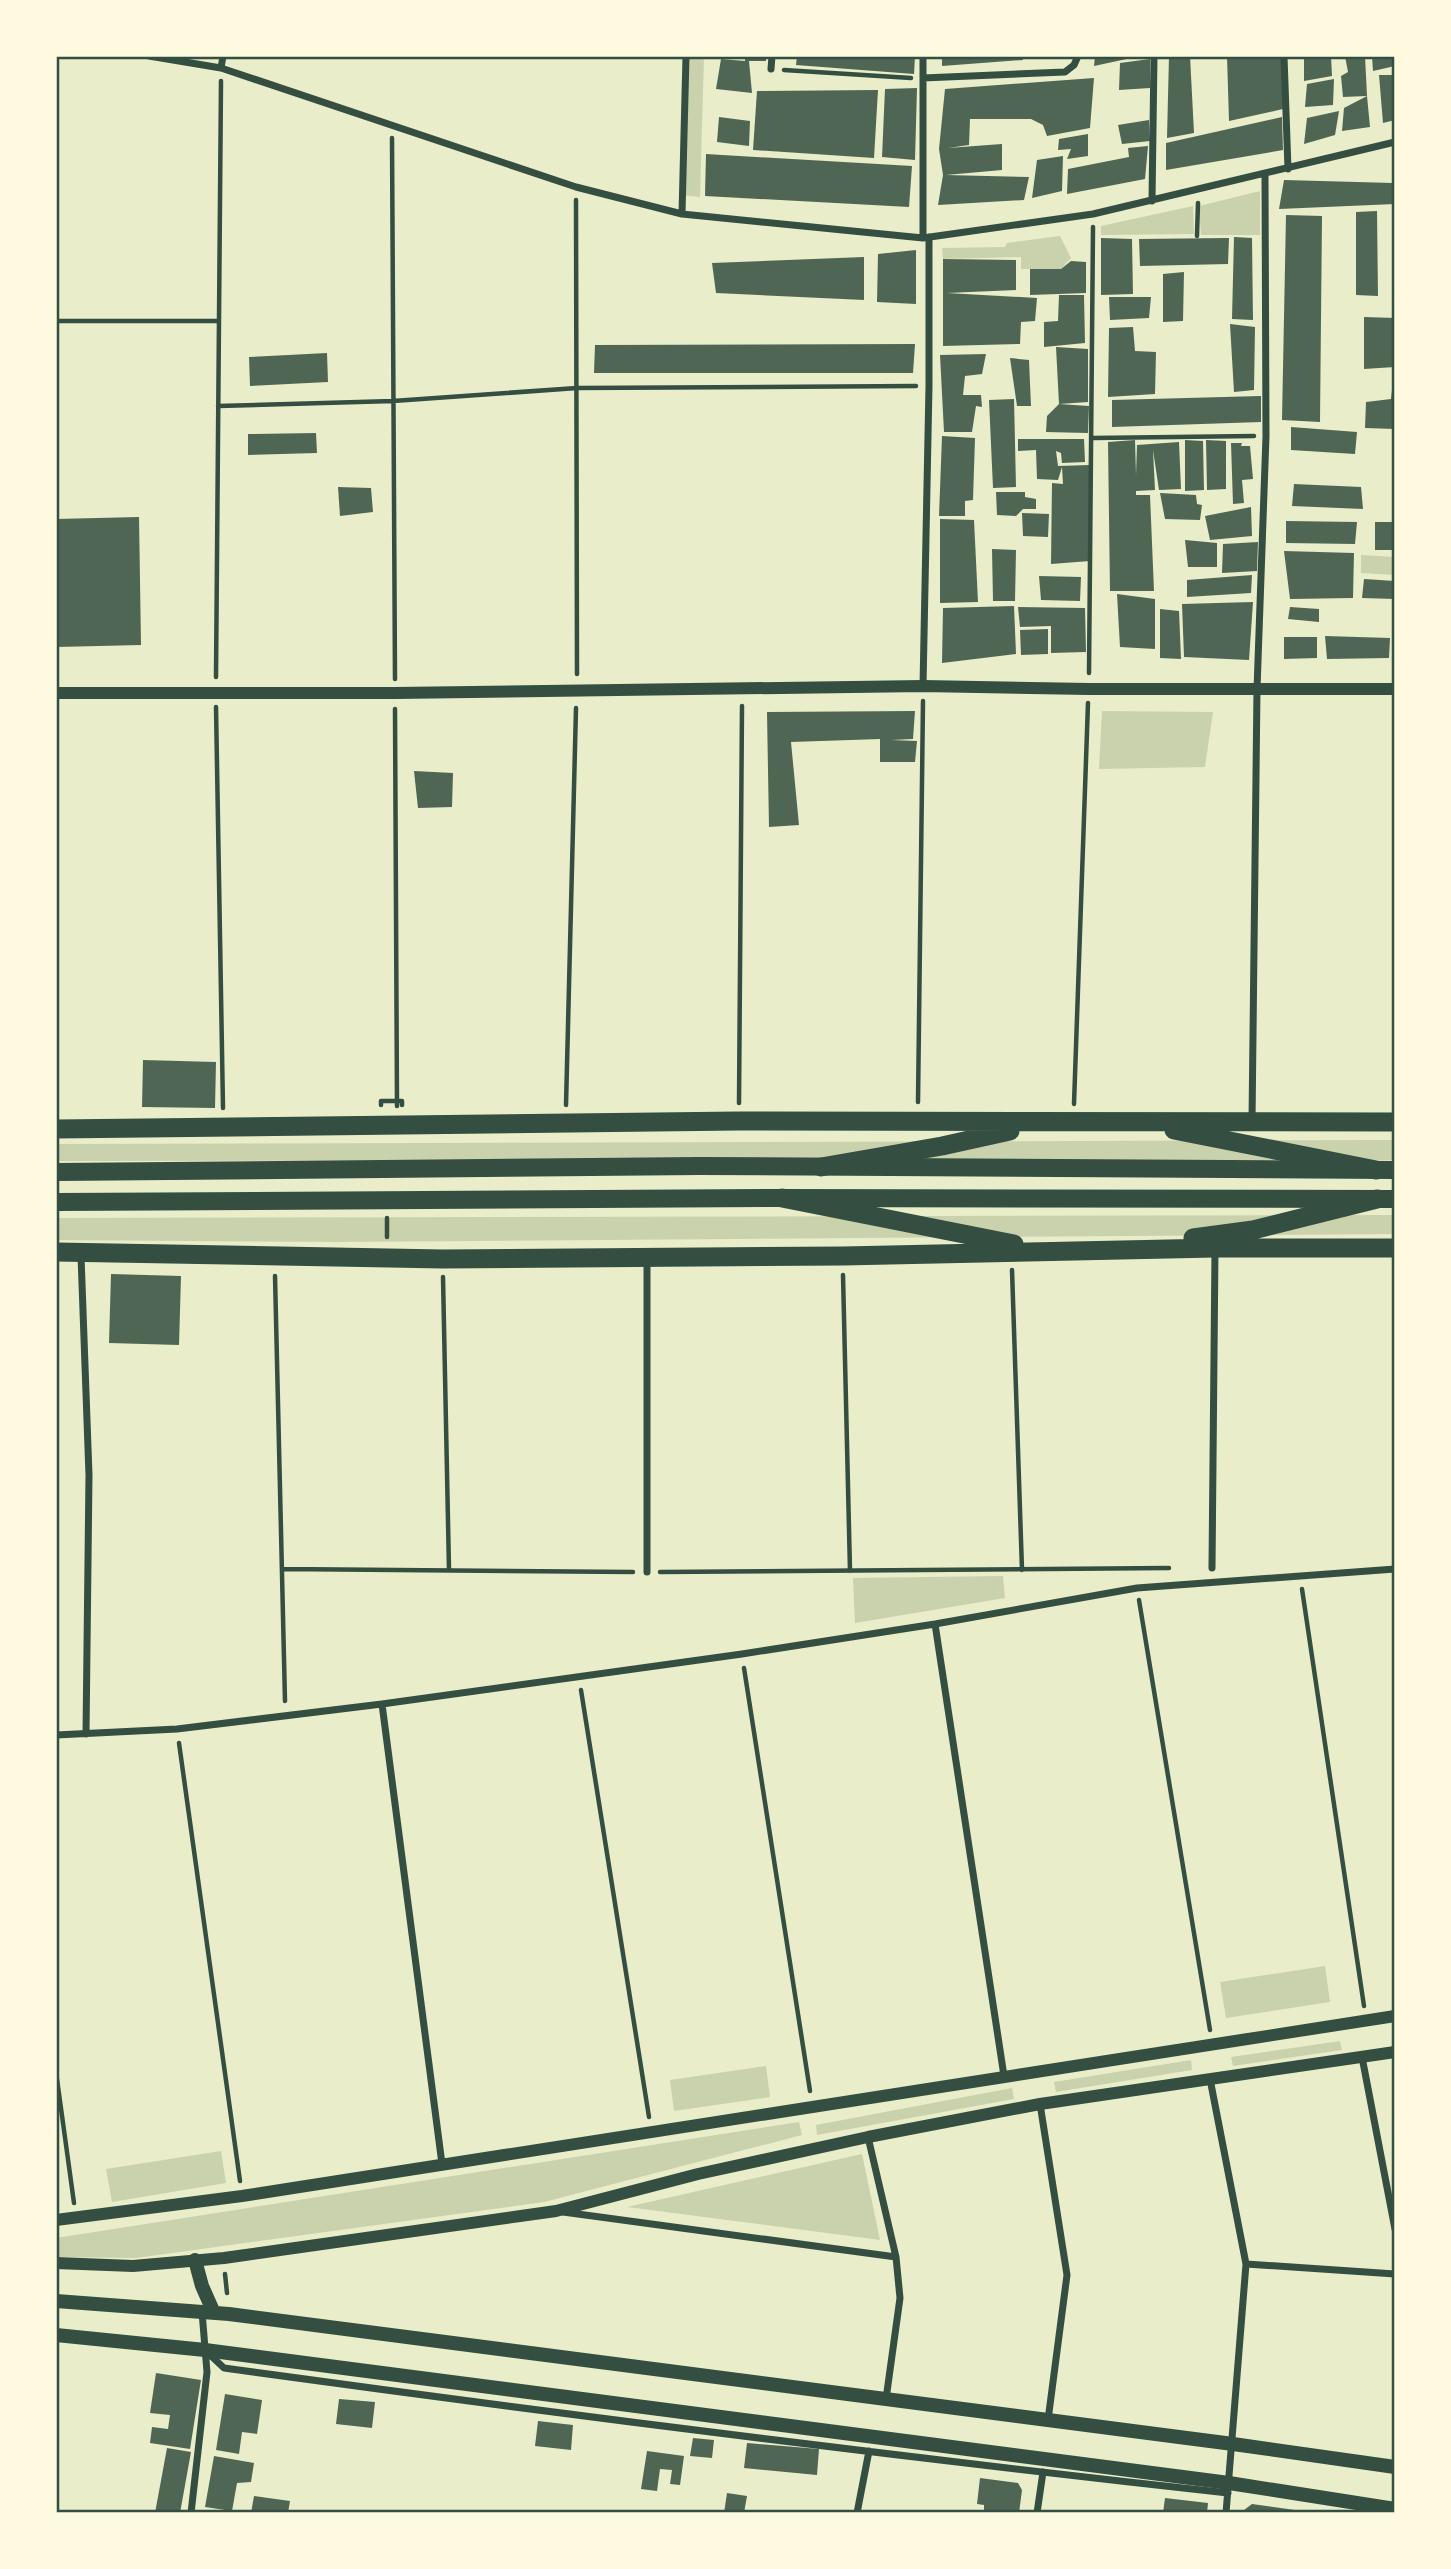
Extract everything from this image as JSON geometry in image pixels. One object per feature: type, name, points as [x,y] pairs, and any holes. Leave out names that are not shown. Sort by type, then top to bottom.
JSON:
[{"type":"highway","points":[[56,1129],[739,1121],[1395,1122]]},
{"type":"highway","points":[[821,1167],[942,1146],[1048,1122]]},
{"type":"highway","points":[[1132,1122],[1385,1170]]},
{"type":"highway","points":[[782,1198],[1049,1251]]},
{"type":"highway","points":[[1109,1250],[1253,1230],[1386,1199]]},
{"type":"highway","points":[[56,1252],[443,1259],[1395,1248]]},
{"type":"main road","points":[[56,1172],[821,1167],[1385,1170]]},
{"type":"main road","points":[[56,1202],[782,1198],[1386,1199]]},
{"type":"main road","points":[[195,2260],[208,2313]]},
{"type":"main road","points":[[56,2301],[208,2313],[1395,2467]]},
{"type":"main road","points":[[56,2335],[205,2350],[1387,2510]]},
{"type":"street","points":[[149,56],[221,68],[576,187],[682,214],[926,238],[1093,214],[1395,142]]},
{"type":"street","points":[[221,68],[223,56]]},
{"type":"street","points":[[682,214],[686,56]]},
{"type":"street","points":[[771,69],[772,56]]},
{"type":"street","points":[[923,56],[929,386],[923,686]]},
{"type":"street","points":[[923,78],[1065,72],[1074,65],[1078,56]]},
{"type":"street","points":[[1152,201],[1154,56]]},
{"type":"street","points":[[1284,56],[1289,169]]},
{"type":"street","points":[[1252,1122],[1258,689],[1266,436],[1265,175]]},
{"type":"street","points":[[56,693],[395,693],[923,686],[1395,689]]},
{"type":"street","points":[[1212,1568],[1215,1248]]},
{"type":"street","points":[[81,1253],[89,1475],[86,1734]]},
{"type":"street","points":[[647,1257],[647,1572]]},
{"type":"street","points":[[56,1735],[177,1729],[382,1704],[742,1654],[935,1624],[1137,1588],[1395,1569]]},
{"type":"street","points":[[935,1624],[1004,2076]]},
{"type":"street","points":[[382,1704],[442,2164]]},
{"type":"street","points":[[56,2220],[242,2196],[1395,2016]]},
{"type":"street","points":[[56,2263],[133,2266],[195,2260],[556,2211],[698,2174],[1040,2104],[1395,2052]]},
{"type":"street","points":[[1362,2057],[1395,2230]]},
{"type":"street","points":[[1210,2079],[1246,2264],[1226,2513]]},
{"type":"street","points":[[1040,2104],[1067,2275],[1048,2420]]},
{"type":"street","points":[[869,2137],[896,2257],[900,2298],[886,2399]]},
{"type":"street","points":[[556,2211],[896,2257]]},
{"type":"street","points":[[1246,2264],[1395,2274]]},
{"type":"street","points":[[191,2513],[207,2372],[205,2350],[208,2313]]},
{"type":"street","points":[[205,2350],[224,2368],[428,2396],[1043,2472],[1229,2488]]},
{"type":"street","points":[[857,2513],[869,2451]]},
{"type":"street","points":[[1037,2513],[1043,2472]]},
{"type":"path","points":[[221,68],[216,693],[223,1126]]},
{"type":"path","points":[[771,69],[923,78]]},
{"type":"path","points":[[392,124],[397,1124]]},
{"type":"path","points":[[566,1123],[577,691],[576,187]]},
{"type":"path","points":[[1197,236],[1198,199]]},
{"type":"path","points":[[1073,1122],[1089,689],[1093,214]]},
{"type":"path","points":[[56,321],[218,321]]},
{"type":"path","points":[[218,406],[393,401],[577,388],[929,386]]},
{"type":"path","points":[[1093,438],[1266,436]]},
{"type":"path","points":[[918,1123],[923,686]]},
{"type":"path","points":[[739,1121],[742,688]]},
{"type":"path","points":[[1012,1252],[1022,1570]]},
{"type":"path","points":[[843,1256],[850,1571]]},
{"type":"path","points":[[275,1258],[285,1717]]},
{"type":"path","points":[[443,1259],[449,1570]]},
{"type":"path","points":[[282,1569],[647,1572],[1171,1568]]},
{"type":"path","points":[[1300,1576],[1366,2021]]},
{"type":"path","points":[[1137,1588],[1212,2044]]},
{"type":"path","points":[[742,1654],[812,2106]]},
{"type":"path","points":[[579,1677],[651,2131]]},
{"type":"path","points":[[177,1729],[242,2196]]},
{"type":"path","points":[[56,2072],[76,2218]]},
{"type":"green space","points":[[687,56],[704,56],[700,197],[681,195]]},
{"type":"green space","points":[[1260,191],[1260,235],[1201,235],[1199,206]]},
{"type":"green space","points":[[1193,206],[1194,234],[1101,235],[1101,226]]},
{"type":"green space","points":[[1060,236],[1071,258],[1061,269],[1021,269],[1021,257],[943,259],[942,248],[1005,247],[1007,243]]},
{"type":"green space","points":[[1361,555],[1395,557],[1395,575],[1361,573]]},
{"type":"green space","points":[[1102,711],[1213,712],[1205,767],[1099,769]]},
{"type":"green space","points":[[1395,1140],[1395,1160],[56,1161],[56,1144]]},
{"type":"green space","points":[[1395,1215],[1395,1234],[335,1242],[56,1240],[56,1218]]},
{"type":"green space","points":[[1003,1576],[1005,1598],[855,1623],[853,1578]]},
{"type":"green space","points":[[1325,1966],[1330,2002],[1226,2018],[1220,1982]]},
{"type":"green space","points":[[1340,2041],[1342,2050],[1233,2066],[1231,2057]]},
{"type":"green space","points":[[1191,2060],[1192,2070],[1056,2092],[1054,2082]]},
{"type":"green space","points":[[766,2066],[770,2097],[674,2111],[670,2080]]},
{"type":"green space","points":[[1012,2088],[1014,2099],[817,2135],[816,2125]]},
{"type":"green space","points":[[799,2122],[802,2135],[544,2202],[136,2258],[56,2257],[56,2238]]},
{"type":"green space","points":[[221,2151],[226,2183],[112,2202],[106,2169]]},
{"type":"green space","points":[[862,2154],[880,2240],[627,2207]]},
{"type":"building","points":[[745,56],[766,56],[766,61],[749,61],[752,93],[716,89],[721,59],[745,61]]},
{"type":"building","points":[[797,56],[915,56],[914,74],[796,65]]},
{"type":"building","points":[[942,56],[1023,56],[1023,60],[942,66]]},
{"type":"building","points":[[1095,56],[1136,56],[1136,57],[1094,66]]},
{"type":"building","points":[[1169,56],[1190,56],[1194,133],[1167,138]]},
{"type":"building","points":[[1227,56],[1282,56],[1283,109],[1229,121]]},
{"type":"building","points":[[1304,56],[1331,56],[1332,76],[1304,81]]},
{"type":"building","points":[[1345,56],[1365,56],[1367,96],[1343,97],[1341,76],[1348,72]]},
{"type":"building","points":[[1372,56],[1395,56],[1395,66],[1373,71]]},
{"type":"building","points":[[1150,59],[1150,88],[1119,90],[1120,63]]},
{"type":"building","points":[[1379,75],[1394,75],[1395,83],[1395,120],[1383,123]]},
{"type":"building","points":[[1094,78],[1090,128],[1047,136],[1043,125],[1031,119],[970,119],[969,145],[948,148],[1002,144],[1002,170],[946,175],[1029,177],[1024,200],[938,205],[943,175],[939,149],[945,89]]},
{"type":"building","points":[[1334,79],[1333,105],[1305,107],[1307,84]]},
{"type":"building","points":[[917,88],[915,160],[882,157],[885,89]]},
{"type":"building","points":[[878,90],[874,158],[753,150],[757,91]]},
{"type":"building","points":[[1367,96],[1370,127],[1342,131],[1344,108]]},
{"type":"building","points":[[1339,111],[1335,135],[1304,144],[1307,118]]},
{"type":"building","points":[[719,117],[750,121],[749,146],[717,142]]},
{"type":"building","points":[[1282,117],[1283,150],[1166,170],[1166,143]]},
{"type":"building","points":[[1149,120],[1150,141],[1122,144],[1118,125]]},
{"type":"building","points":[[1088,134],[1088,156],[1067,159],[1071,149],[1058,150],[1059,139]]},
{"type":"building","points":[[1148,146],[1145,179],[1067,194],[1068,169],[1129,157],[1128,148]]},
{"type":"building","points":[[706,154],[912,166],[909,207],[705,196]]},
{"type":"building","points":[[1063,156],[1062,191],[1032,198],[1037,160]]},
{"type":"building","points":[[1284,180],[1393,183],[1395,204],[1279,209]]},
{"type":"building","points":[[1377,211],[1378,296],[1356,295],[1356,212]]},
{"type":"building","points":[[1286,215],[1322,216],[1320,422],[1282,420]]},
{"type":"building","points":[[1234,237],[1252,238],[1253,320],[1232,319]]},
{"type":"building","points":[[1101,238],[1132,239],[1133,294],[1101,295]]},
{"type":"building","points":[[1229,238],[1228,264],[1140,266],[1139,239]]},
{"type":"building","points":[[916,250],[916,304],[877,302],[878,254]]},
{"type":"building","points":[[864,257],[864,300],[716,293],[712,263]]},
{"type":"building","points":[[943,259],[1016,260],[1016,290],[947,293],[1037,298],[1035,321],[1021,322],[1020,344],[943,346]]},
{"type":"building","points":[[1071,261],[1086,262],[1086,293],[1030,295],[1030,269],[1061,269]]},
{"type":"building","points":[[1184,272],[1183,321],[1163,322],[1163,274]]},
{"type":"building","points":[[1059,295],[1084,295],[1085,343],[1044,347],[1044,322],[1058,321]]},
{"type":"building","points":[[1109,297],[1151,297],[1149,318],[1110,320]]},
{"type":"building","points":[[1364,317],[1395,318],[1395,367],[1364,369]]},
{"type":"building","points":[[1230,324],[1255,327],[1254,390],[1234,392]]},
{"type":"building","points":[[1133,327],[1135,351],[1156,352],[1155,394],[1108,397],[1109,328]]},
{"type":"building","points":[[915,344],[913,373],[594,373],[595,345]]},
{"type":"building","points":[[1056,347],[1088,349],[1088,402],[1059,404]]},
{"type":"building","points":[[327,353],[328,382],[250,386],[249,357]]},
{"type":"building","points":[[986,354],[982,374],[965,376],[963,395],[981,395],[982,407],[976,406],[972,432],[944,432],[940,355]]},
{"type":"building","points":[[1010,358],[1029,360],[1031,406],[1017,406]]},
{"type":"building","points":[[1393,381],[1395,429],[1365,428],[1366,402],[1391,399]]},
{"type":"building","points":[[1261,396],[1261,422],[1112,427],[1112,400]]},
{"type":"building","points":[[1014,399],[1016,487],[993,488],[989,400]]},
{"type":"building","points":[[1059,404],[1089,406],[1088,433],[1046,432],[1047,416]]},
{"type":"building","points":[[1291,427],[1357,432],[1355,454],[1291,450]]},
{"type":"building","points":[[316,433],[317,453],[248,455],[248,434]]},
{"type":"building","points":[[942,436],[975,438],[973,500],[965,501],[965,516],[939,516]]},
{"type":"building","points":[[1018,439],[1084,439],[1085,462],[1062,463],[1061,453],[1056,451],[1058,466],[1090,465],[1090,561],[1051,564],[1052,483],[1063,484],[1062,467],[1058,480],[1037,479],[1036,450],[1018,451]]},
{"type":"building","points":[[1135,440],[1136,475],[1137,445],[1179,442],[1181,489],[1159,490],[1153,450],[1155,490],[1136,491],[1136,495],[1150,495],[1154,591],[1110,591],[1108,442]]},
{"type":"building","points":[[1185,440],[1203,441],[1204,490],[1185,491]]},
{"type":"building","points":[[1206,440],[1226,441],[1226,489],[1207,490]]},
{"type":"building","points":[[1231,443],[1250,446],[1253,479],[1242,480],[1244,503],[1233,504]]},
{"type":"building","points":[[1294,484],[1361,487],[1363,509],[1292,506]]},
{"type":"building","points":[[338,487],[371,488],[373,512],[340,516]]},
{"type":"building","points":[[996,492],[1025,492],[1025,497],[1036,499],[1036,509],[1023,509],[1016,516],[997,515]]},
{"type":"building","points":[[1160,493],[1196,495],[1197,504],[1202,505],[1200,520],[1165,519]]},
{"type":"building","points":[[1251,507],[1252,536],[1210,540],[1205,516]]},
{"type":"building","points":[[1022,513],[1049,514],[1048,537],[1023,536]]},
{"type":"building","points":[[139,517],[141,645],[56,647],[56,519]]},
{"type":"building","points":[[940,519],[974,520],[978,602],[940,603]]},
{"type":"building","points":[[1286,521],[1357,522],[1355,544],[1286,543]]},
{"type":"building","points":[[1375,522],[1395,522],[1395,550],[1375,550]]},
{"type":"building","points":[[1185,540],[1217,543],[1217,567],[1188,567]]},
{"type":"building","points":[[1258,542],[1257,571],[1222,573],[1223,544]]},
{"type":"building","points":[[992,549],[1016,550],[1015,601],[993,601]]},
{"type":"building","points":[[1284,551],[1354,553],[1353,598],[1290,599]]},
{"type":"building","points":[[1252,575],[1251,593],[1187,597],[1187,580]]},
{"type":"building","points":[[1039,576],[1081,577],[1080,601],[1041,600]]},
{"type":"building","points":[[1364,579],[1395,581],[1395,599],[1362,598]]},
{"type":"building","points":[[1117,594],[1155,599],[1155,649],[1120,647]]},
{"type":"building","points":[[1253,602],[1249,660],[1184,657],[1182,604]]},
{"type":"building","points":[[1014,606],[1016,654],[942,663],[943,608]]},
{"type":"building","points":[[1018,607],[1085,608],[1086,652],[1051,653],[1051,626],[1020,627]]},
{"type":"building","points":[[1290,607],[1319,609],[1319,622],[1288,619]]},
{"type":"building","points":[[1160,609],[1179,611],[1181,659],[1160,658]]},
{"type":"building","points":[[1048,629],[1048,654],[1021,655],[1020,630]]},
{"type":"building","points":[[1325,636],[1390,638],[1389,658],[1327,659]]},
{"type":"building","points":[[1284,637],[1317,637],[1317,658],[1284,659]]},
{"type":"building","points":[[915,711],[913,739],[891,740],[917,741],[915,762],[880,762],[880,739],[791,742],[799,825],[769,827],[767,712]]},
{"type":"building","points":[[414,771],[453,773],[452,807],[418,808]]},
{"type":"building","points":[[143,1060],[216,1062],[215,1108],[142,1107]]},
{"type":"building","points":[[111,1274],[181,1276],[179,1345],[109,1343]]},
{"type":"building","points":[[156,2373],[201,2380],[190,2449],[150,2443],[152,2427],[168,2429],[170,2415],[150,2413]]},
{"type":"building","points":[[225,2394],[262,2400],[257,2434],[242,2432],[239,2454],[216,2450]]},
{"type":"building","points":[[339,2399],[375,2402],[372,2428],[336,2424]]},
{"type":"building","points":[[538,2421],[573,2425],[571,2450],[535,2446]]},
{"type":"building","points":[[693,2438],[714,2440],[712,2458],[690,2456]]},
{"type":"building","points":[[747,2443],[819,2449],[817,2475],[744,2468]]},
{"type":"building","points":[[167,2448],[191,2452],[180,2513],[155,2513]]},
{"type":"building","points":[[647,2451],[684,2456],[680,2485],[670,2484],[672,2470],[660,2469],[657,2491],[641,2489]]},
{"type":"building","points":[[214,2456],[254,2463],[251,2482],[237,2483],[232,2511],[205,2507]]},
{"type":"building","points":[[980,2478],[1018,2483],[1022,2490],[1019,2513],[984,2513],[984,2505],[977,2504]]},
{"type":"building","points":[[727,2493],[747,2496],[744,2513],[724,2513]]},
{"type":"building","points":[[254,2496],[290,2501],[288,2513],[251,2513]]},
{"type":"building","points":[[1165,2498],[1208,2503],[1207,2513],[1163,2513]]},
{"type":"building","points":[[1252,2504],[1302,2511],[1302,2513],[1240,2513]]}]
